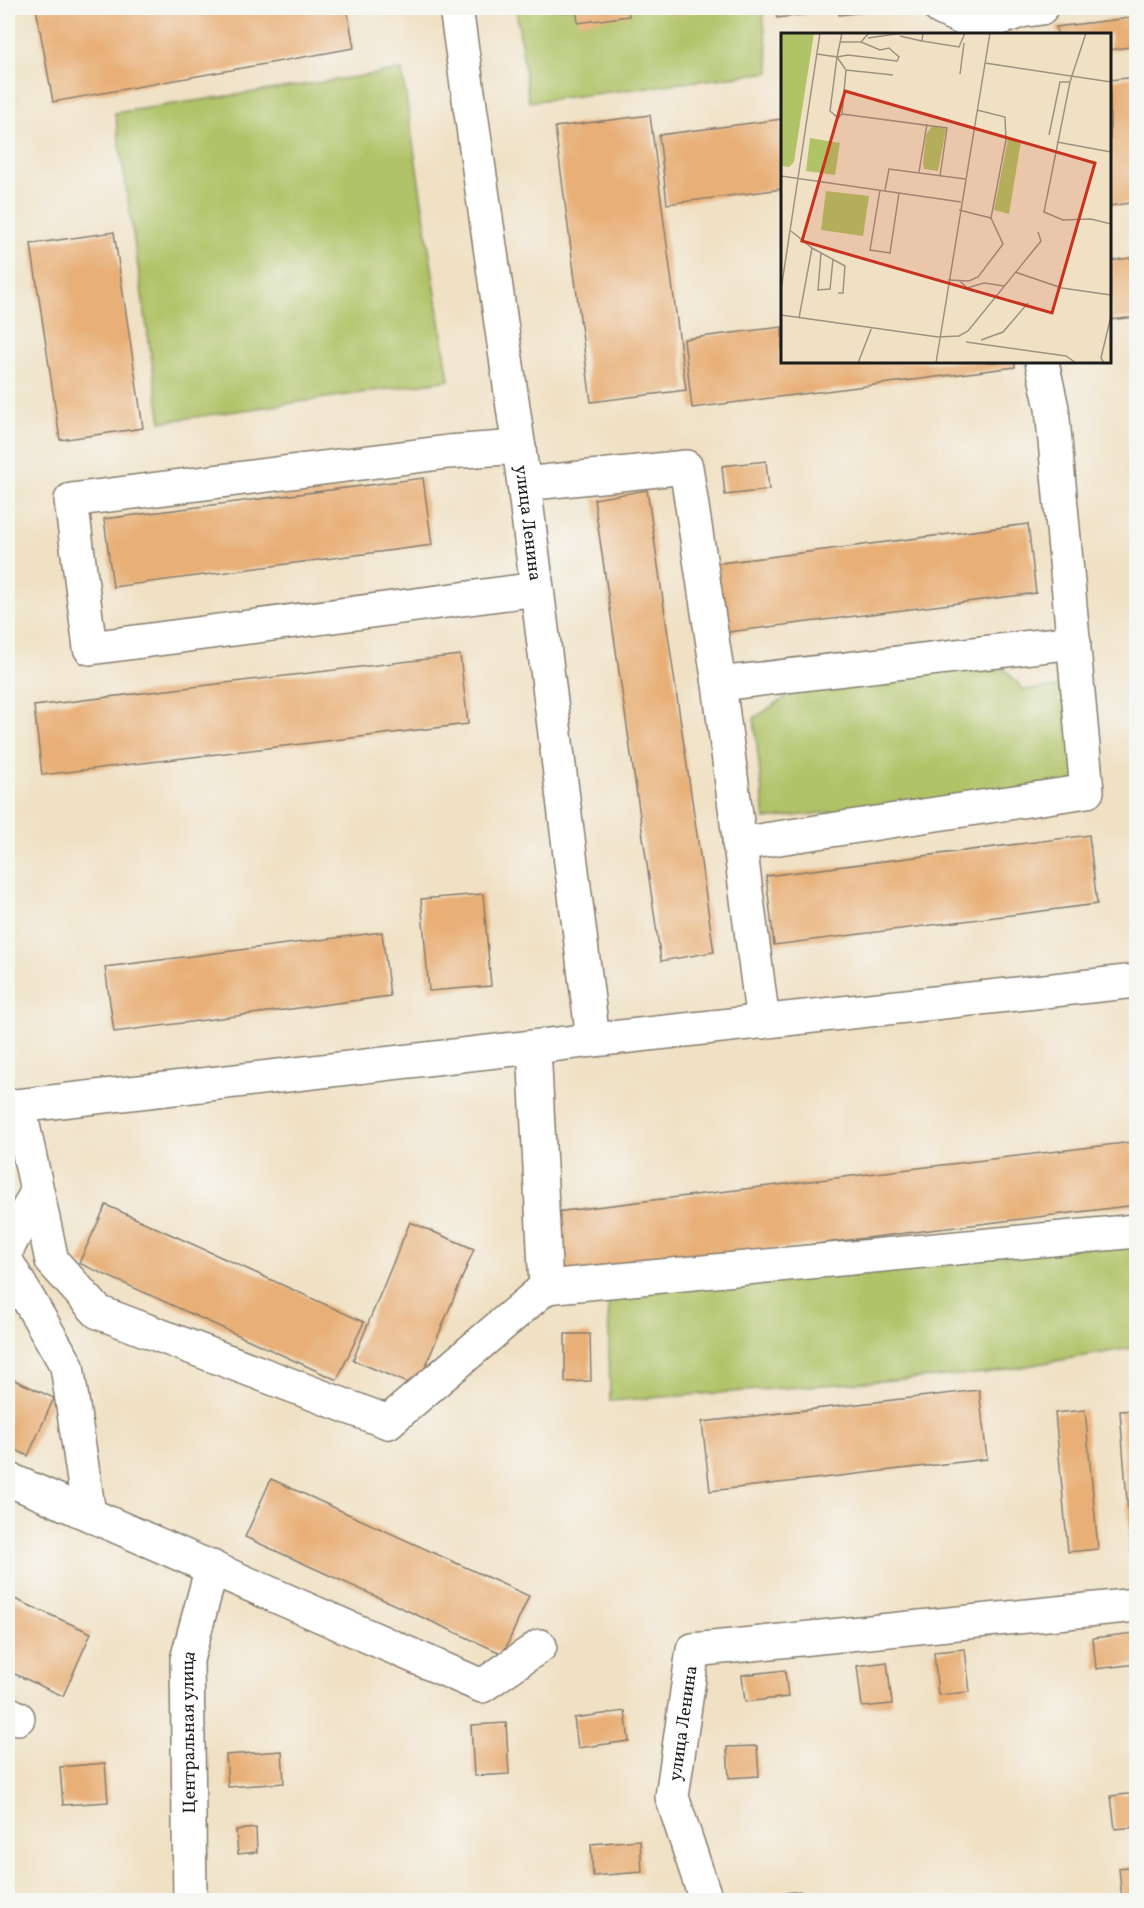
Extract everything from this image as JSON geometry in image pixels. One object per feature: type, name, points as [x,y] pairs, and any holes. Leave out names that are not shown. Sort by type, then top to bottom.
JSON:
[{"type":"street","name":"улица Ленина","points":[[456,8],[524,484],[593,1040]]},
{"type":"street","points":[[940,8],[979,30],[1021,11],[1041,8]]},
{"type":"street","points":[[739,844],[1087,791],[1052,408],[1042,363]]},
{"type":"street","points":[[519,447],[448,452],[71,500],[90,648],[537,589]]},
{"type":"street","points":[[524,484],[686,467],[719,684],[763,1022]]},
{"type":"street","points":[[719,684],[1074,642]]},
{"type":"street","points":[[1137,981],[593,1040],[13,1107],[37,1192],[52,1261],[98,1312],[388,1422],[546,1287],[1137,1231]]},
{"type":"street","points":[[534,1047],[546,1287]]},
{"type":"street","points":[[8,1247],[37,1192]]},
{"type":"street","points":[[8,1264],[67,1366],[88,1514]]},
{"type":"street","points":[[8,1479],[482,1686],[540,1646]]},
{"type":"street","name":"Центральная улица","points":[[190,1900],[187,1660],[212,1567]]},
{"type":"street","name":"улица Ленина","points":[[706,1900],[672,1797],[693,1650],[1137,1605]]},
{"type":"green space","points":[[516,8],[762,8],[770,72],[529,102]]},
{"type":"green space","points":[[402,70],[449,380],[161,422],[115,113]]},
{"type":"green space","points":[[997,661],[1024,690],[1070,686],[1079,787],[765,819],[754,718],[792,693]]},
{"type":"green space","points":[[1135,1242],[1136,1347],[986,1373],[610,1401],[608,1292]]},
{"type":"building","points":[[36,8],[347,8],[354,48],[53,102]]},
{"type":"building","points":[[576,8],[628,8],[629,16],[578,23]]},
{"type":"building","points":[[675,8],[720,8],[720,9],[676,15]]},
{"type":"building","points":[[775,8],[809,8],[810,14],[777,18]]},
{"type":"building","points":[[838,8],[890,8],[890,9],[839,15]]},
{"type":"building","points":[[1136,17],[1136,46],[1111,50],[1111,33],[1057,33],[1056,27]]},
{"type":"building","points":[[1136,77],[1136,202],[1111,206],[1111,80]]},
{"type":"building","points":[[650,115],[686,390],[591,402],[555,127]]},
{"type":"building","points":[[781,119],[781,189],[667,204],[659,135]]},
{"type":"building","points":[[114,232],[143,428],[60,440],[31,244]]},
{"type":"building","points":[[1136,257],[1136,317],[1111,320],[1111,261]]},
{"type":"building","points":[[781,327],[781,363],[1015,363],[1015,367],[692,408],[684,339]]},
{"type":"building","points":[[766,461],[769,490],[725,495],[722,466]]},
{"type":"building","points":[[423,478],[432,545],[113,587],[104,519]]},
{"type":"building","points":[[647,490],[714,952],[661,961],[594,499]]},
{"type":"building","points":[[1028,524],[1036,593],[713,634],[705,565]]},
{"type":"building","points":[[460,655],[468,724],[42,775],[34,706]]},
{"type":"building","points":[[1089,835],[1097,904],[774,945],[766,876]]},
{"type":"building","points":[[483,894],[491,986],[429,991],[421,899]]},
{"type":"building","points":[[382,932],[390,996],[114,1032],[105,967]]},
{"type":"building","points":[[1132,1142],[1136,1205],[555,1276],[547,1213]]},
{"type":"building","points":[[106,1205],[364,1322],[337,1380],[79,1263]]},
{"type":"building","points":[[410,1222],[474,1249],[417,1387],[353,1360]]},
{"type":"building","points":[[565,1334],[590,1334],[591,1381],[565,1382]]},
{"type":"building","points":[[8,1377],[54,1398],[28,1456],[8,1446]]},
{"type":"building","points":[[979,1390],[987,1459],[710,1491],[702,1422]]},
{"type":"building","points":[[1085,1410],[1098,1549],[1068,1552],[1055,1413]]},
{"type":"building","points":[[1136,1410],[1136,1551],[1131,1552],[1120,1411]]},
{"type":"building","points":[[271,1479],[529,1596],[503,1654],[245,1537]]},
{"type":"building","points":[[8,1596],[91,1633],[63,1696],[8,1671]]},
{"type":"building","points":[[1134,1633],[1136,1664],[1096,1669],[1093,1638]]},
{"type":"building","points":[[965,1649],[970,1692],[938,1695],[934,1652]]},
{"type":"building","points":[[887,1662],[892,1704],[862,1707],[857,1666]]},
{"type":"building","points":[[785,1670],[788,1697],[745,1702],[742,1675]]},
{"type":"building","points":[[625,1711],[629,1741],[578,1748],[574,1718]]},
{"type":"building","points":[[506,1723],[509,1774],[474,1776],[471,1725]]},
{"type":"building","points":[[757,1746],[759,1776],[729,1778],[727,1747]]},
{"type":"building","points":[[282,1751],[284,1783],[228,1787],[226,1755]]},
{"type":"building","points":[[105,1763],[108,1802],[63,1805],[60,1767]]},
{"type":"building","points":[[1136,1793],[1136,1827],[1115,1829],[1111,1796]]},
{"type":"building","points":[[256,1828],[257,1852],[238,1854],[236,1830]]},
{"type":"building","points":[[640,1840],[642,1872],[593,1876],[591,1844]]},
{"type":"building","points":[[1136,1866],[1136,1900],[1122,1900],[1119,1868]]},
{"type":"building","points":[[800,1891],[801,1900],[763,1900],[763,1896]]}]
